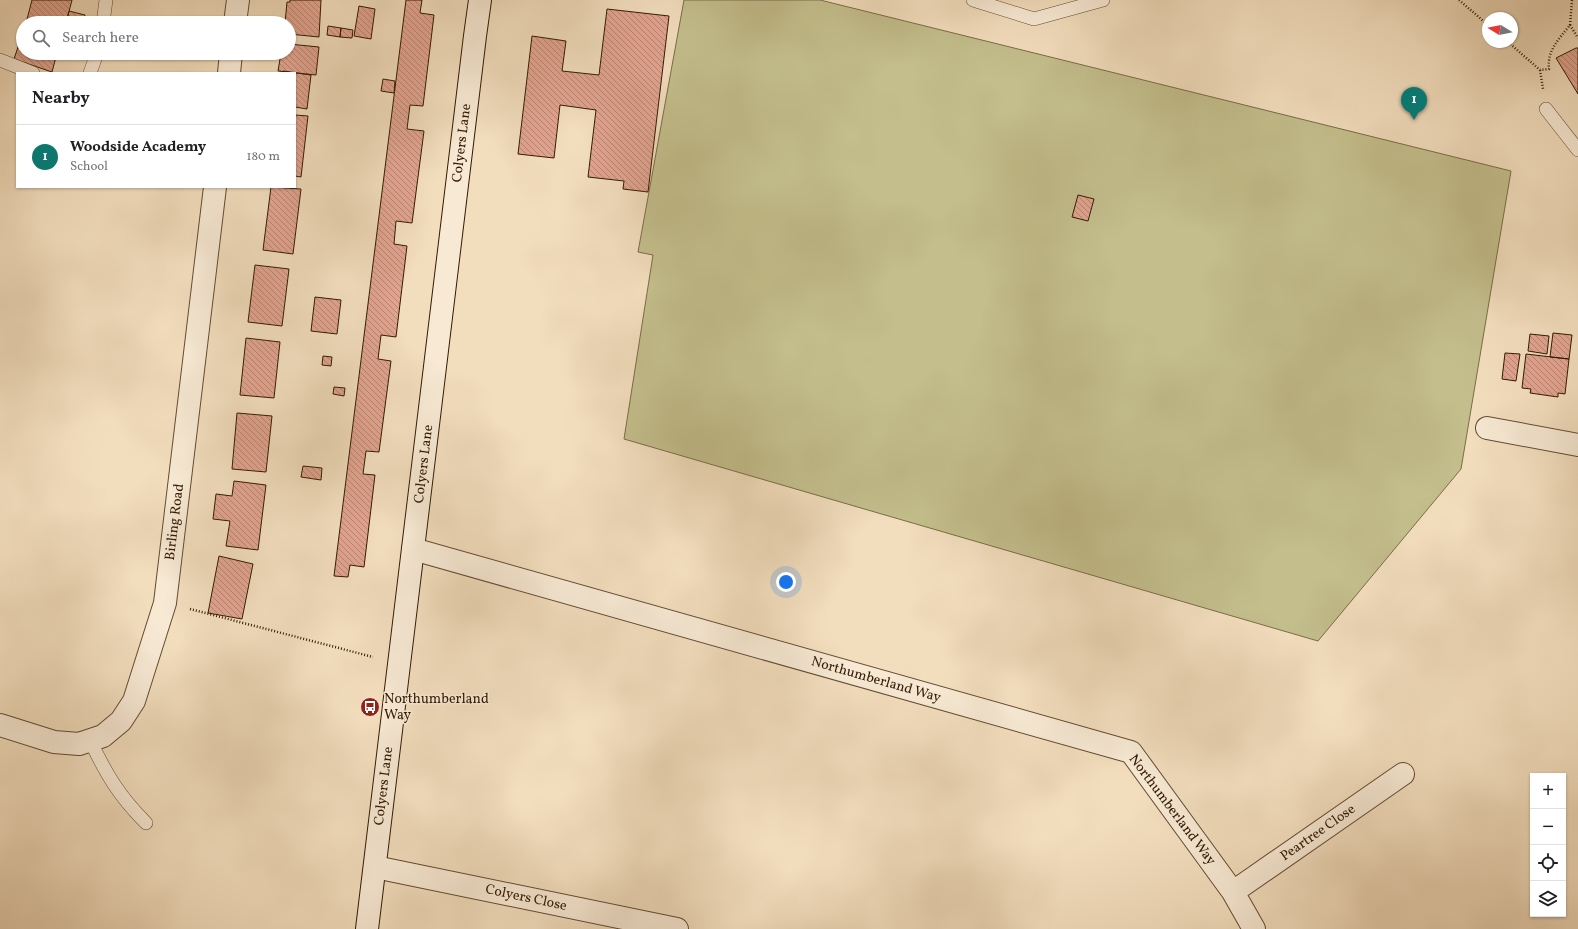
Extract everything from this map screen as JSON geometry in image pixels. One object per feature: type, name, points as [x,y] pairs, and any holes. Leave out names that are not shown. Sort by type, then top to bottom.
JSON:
[{"type":"street","points":[[236,16],[238,0]]},
{"type":"street","name":"Colyers Lane","points":[[367,929],[398,664],[480,0]]},
{"type":"street","points":[[229,72],[230,60]]},
{"type":"street","name":"Birling Road","points":[[0,725],[54,742],[79,744],[103,736],[121,721],[134,701],[165,602],[215,188]]},
{"type":"street","points":[[1487,428],[1578,445]]},
{"type":"street","name":"Northumberland Way","points":[[413,549],[1131,752],[1233,892],[1254,929]]},
{"type":"street","name":"Peartree Close","points":[[1233,892],[1403,774]]},
{"type":"street","name":"Colyers Close","points":[[374,867],[677,929]]},
{"type":"lane","points":[[104,16],[106,0]]},
{"type":"lane","points":[[973,0],[1034,19],[1104,0]]},
{"type":"lane","points":[[0,60],[30,72]]},
{"type":"lane","points":[[90,72],[95,60]]},
{"type":"lane","points":[[1546,109],[1578,150]]},
{"type":"lane","points":[[90,740],[107,776],[126,804],[146,822]]},
{"type":"path","points":[[1459,0],[1482,20]]},
{"type":"path","points":[[1515,48],[1540,70],[1549,69],[1548,58],[1557,42],[1570,26],[1572,0]]},
{"type":"path","points":[[1570,26],[1578,38]]},
{"type":"path","points":[[165,602],[398,664]]},
{"type":"shaded area","points":[[684,0],[820,0],[1511,171],[1461,469],[1318,641],[624,439],[653,255],[638,252]]},
{"type":"building","points":[[32,0],[72,0],[68,16],[28,16]]},
{"type":"building","points":[[290,0],[321,0],[319,37],[296,35],[296,16],[286,16],[287,2],[290,2]]},
{"type":"building","points":[[406,0],[422,0],[420,13],[434,15],[423,106],[410,105],[407,129],[424,131],[412,223],[396,221],[394,244],[407,246],[396,337],[381,335],[378,359],[391,361],[379,452],[366,451],[363,474],[375,475],[364,567],[350,565],[348,577],[334,576]]},
{"type":"building","points":[[359,6],[375,9],[371,39],[354,36]]},
{"type":"building","points":[[607,9],[669,16],[648,192],[623,189],[624,181],[588,177],[596,110],[560,105],[554,158],[518,154],[532,36],[566,41],[562,71],[599,75]]},
{"type":"building","points":[[69,11],[85,15],[85,16],[68,16]]},
{"type":"building","points":[[328,26],[341,28],[340,37],[327,35]]},
{"type":"building","points":[[341,28],[353,30],[352,38],[340,37]]},
{"type":"building","points":[[296,45],[319,47],[316,75],[278,71],[280,60],[296,60]]},
{"type":"building","points":[[1578,48],[1578,94],[1556,58]]},
{"type":"building","points":[[17,60],[55,60],[52,72]]},
{"type":"building","points":[[296,73],[311,75],[307,109],[296,107]]},
{"type":"building","points":[[383,79],[395,81],[394,93],[381,91]]},
{"type":"building","points":[[296,115],[308,116],[301,177],[296,176]]},
{"type":"building","points":[[271,188],[301,189],[293,254],[263,250]]},
{"type":"building","points":[[1078,195],[1094,199],[1088,221],[1072,217]]},
{"type":"building","points":[[255,265],[289,269],[282,326],[248,322]]},
{"type":"building","points":[[315,297],[341,300],[337,334],[311,331]]},
{"type":"building","points":[[1553,333],[1572,335],[1569,359],[1550,357]]},
{"type":"building","points":[[1530,334],[1549,336],[1547,354],[1528,351]]},
{"type":"building","points":[[246,338],[280,342],[274,398],[240,395]]},
{"type":"building","points":[[1505,353],[1520,354],[1516,381],[1502,379]]},
{"type":"building","points":[[1526,354],[1569,359],[1565,394],[1558,393],[1558,397],[1530,393],[1531,389],[1522,388]]},
{"type":"building","points":[[323,356],[332,357],[331,366],[322,365]]},
{"type":"building","points":[[334,387],[345,388],[344,396],[333,394]]},
{"type":"building","points":[[237,413],[272,416],[266,472],[232,469]]},
{"type":"building","points":[[303,466],[322,468],[321,480],[301,477]]},
{"type":"building","points":[[234,481],[266,485],[258,550],[226,546],[230,521],[213,519],[216,494],[232,496]]},
{"type":"building","points":[[219,556],[253,564],[242,619],[208,613]]},
{"type":"place","name":"Woodside Academy","points":[[1414,120]]},
{"type":"place","name":"Northumberland Way","points":[[370,707]]}]
